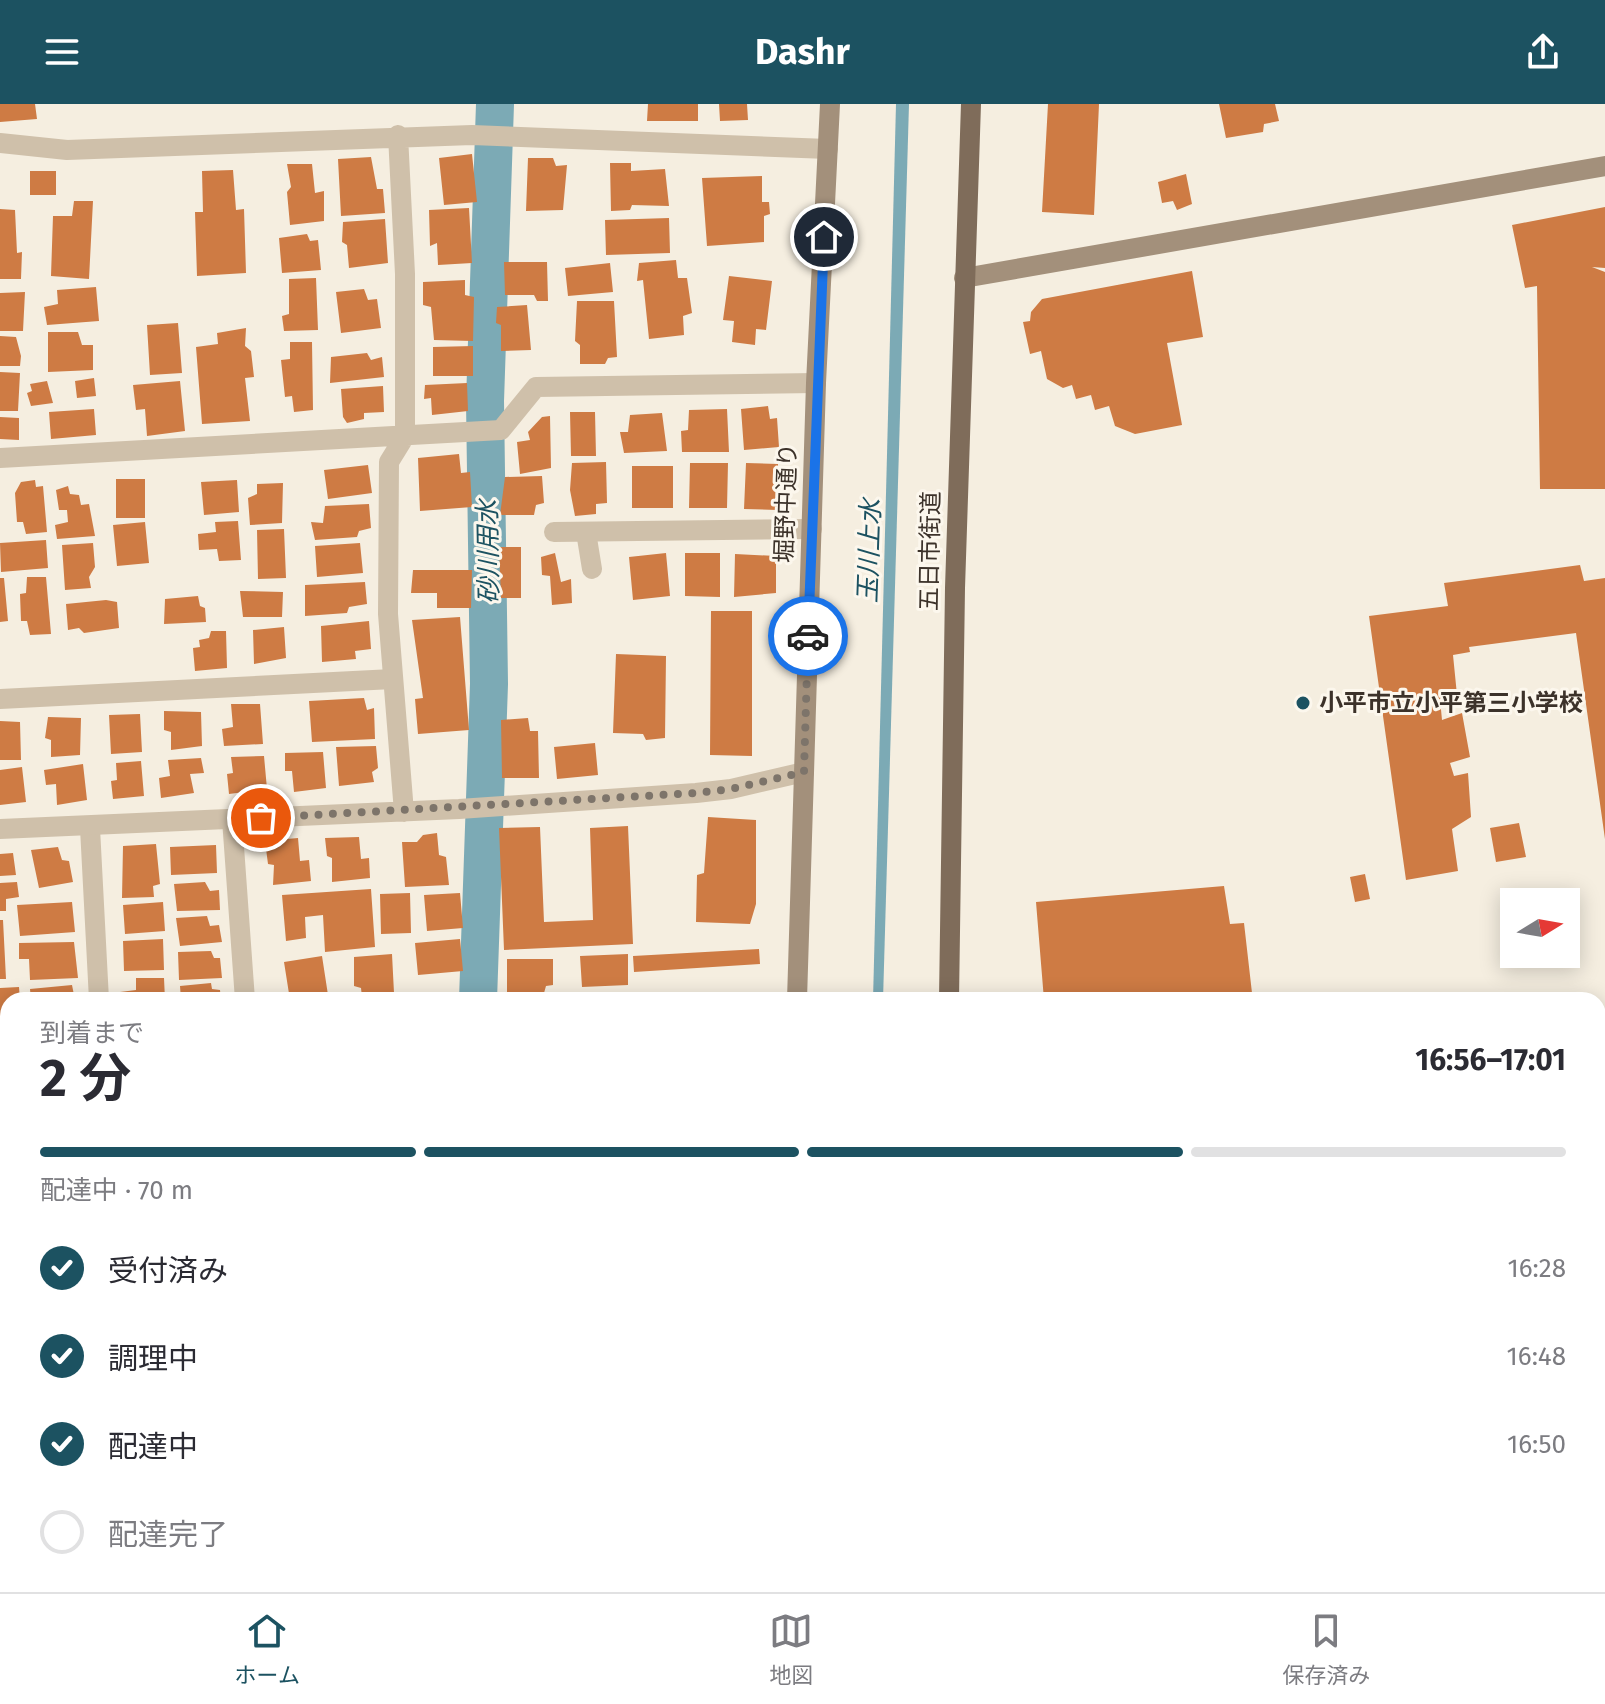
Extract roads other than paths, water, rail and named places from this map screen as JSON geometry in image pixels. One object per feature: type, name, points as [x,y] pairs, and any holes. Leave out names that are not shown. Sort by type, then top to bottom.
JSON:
[{"type":"main road","name":"五日市街道","points":[[949,992],[964,278],[971,104]]},
{"type":"street","name":"堀野中通り","points":[[797,992],[816,383],[830,104]]},
{"type":"street","points":[[398,135],[405,274],[405,436],[389,462],[388,614],[404,812]]},
{"type":"street","points":[[0,143],[67,150],[398,135],[472,135],[828,149]]},
{"type":"street","points":[[964,278],[1605,166]]},
{"type":"street","points":[[0,458],[501,430],[536,387],[816,383]]},
{"type":"street","points":[[554,532],[812,529]]},
{"type":"street","points":[[586,532],[592,569]]},
{"type":"street","points":[[0,699],[393,679]]},
{"type":"street","points":[[0,829],[90,828],[494,807],[731,789],[804,772]]},
{"type":"street","points":[[232,819],[244,992]]},
{"type":"street","points":[[90,828],[99,992]]},
{"type":"water","points":[[896,104],[909,104],[883,992],[873,992]]},
{"type":"waterway","name":"砂川用水","points":[[478,992],[489,684],[485,401],[495,104]]},
{"type":"place","name":"小平市立小平第三小学校","points":[[1303,703]]},
{"type":"water label","name":"玉川上水","points":[[869,551]]}]
